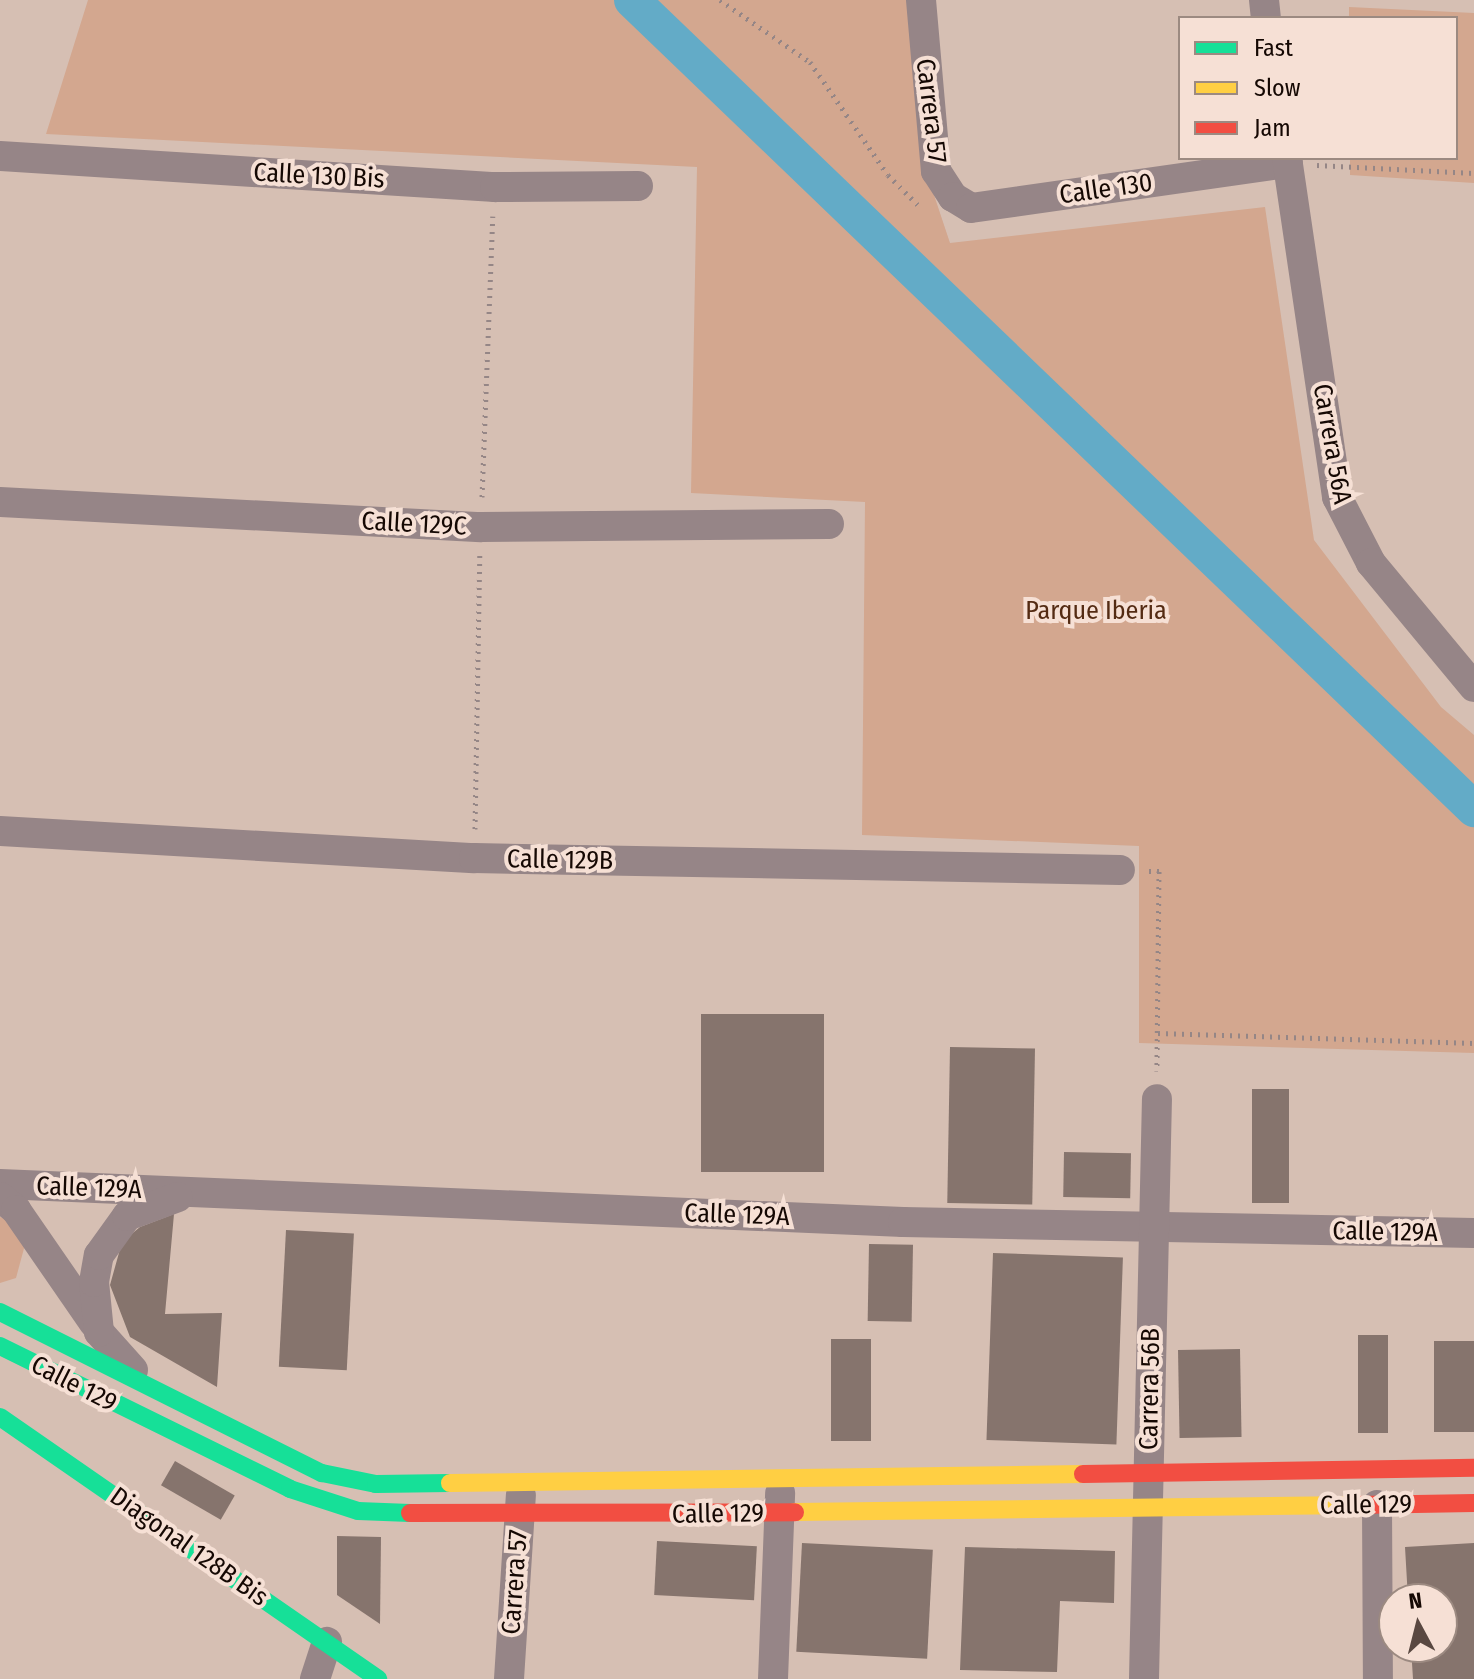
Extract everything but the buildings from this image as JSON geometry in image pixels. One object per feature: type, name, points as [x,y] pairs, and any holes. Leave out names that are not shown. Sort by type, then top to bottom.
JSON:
[{"type":"main road","name":"Calle 129","points":[[0,1312],[157,1391],[349,1481],[522,1485],[1474,1468]]},
{"type":"main road","name":"Calle 129","points":[[0,1346],[332,1505],[384,1513],[520,1516],[1474,1503]]},
{"type":"main road","name":"Diagonal 128B Bis","points":[[0,1417],[378,1679]]},
{"type":"street","name":"Carrera 57","points":[[921,0],[936,171],[953,197],[971,208]]},
{"type":"street","name":"Calle 130 Bis","points":[[0,156],[495,187],[638,186]]},
{"type":"street","name":"Calle 130","points":[[971,208],[1288,161]]},
{"type":"street","name":"Carrera 56A","points":[[1288,161],[1337,497],[1371,563],[1474,687]]},
{"type":"street","name":"Calle 129C","points":[[0,502],[481,527],[829,524]]},
{"type":"street","name":"Calle 129B","points":[[0,831],[474,858],[1120,870]]},
{"type":"street","name":"Carrera 56B","points":[[1144,1679],[1157,1099]]},
{"type":"street","name":"Calle 129A","points":[[0,1184],[1153,1229],[1474,1233]]},
{"type":"street","points":[[99,1332],[94,1282],[112,1231],[157,1202],[199,1192]]},
{"type":"street","name":"Calle 129","points":[[0,1197],[21,1218],[99,1332],[157,1391]]},
{"type":"street","points":[[773,1679],[781,1480]]},
{"type":"street","name":"Carrera 57","points":[[509,1679],[522,1485]]},
{"type":"street","points":[[1377,1505],[1378,1679]]},
{"type":"street","points":[[315,1679],[327,1642]]},
{"type":"path","points":[[720,0],[810,62],[908,199],[935,216],[971,208]]},
{"type":"path","points":[[1288,161],[1474,173]]},
{"type":"path","points":[[1120,870],[1159,871],[1157,1099]]},
{"type":"path","points":[[1158,1033],[1474,1043]]},
{"type":"green space","name":"Parque Iberia","points":[[88,0],[914,0],[921,156],[950,243],[1265,207],[1314,540],[1441,707],[1474,735],[1474,1053],[1139,1043],[1139,846],[862,835],[865,502],[691,493],[697,167],[46,134]]},
{"type":"green space","points":[[1349,7],[1474,13],[1474,183],[1350,175],[1350,160],[1458,160],[1458,16],[1349,16]]},
{"type":"green space","points":[[0,1217],[19,1226],[26,1241],[16,1278],[0,1283]]},
{"type":"waterway","points":[[632,0],[1474,809]]},
{"type":"traffic: fast","points":[[0,1312],[322,1473],[376,1484],[450,1483]]},
{"type":"traffic: fast","points":[[0,1346],[290,1489],[358,1511],[410,1513]]},
{"type":"traffic: fast","points":[[0,1417],[378,1679]]},
{"type":"traffic: slow","points":[[450,1483],[1083,1474]]},
{"type":"traffic: slow","points":[[795,1512],[1357,1505]]},
{"type":"traffic: jam","points":[[1083,1474],[1474,1468]]},
{"type":"traffic: jam","points":[[1357,1505],[1474,1503]]},
{"type":"traffic: jam","points":[[410,1513],[795,1512]]}]
